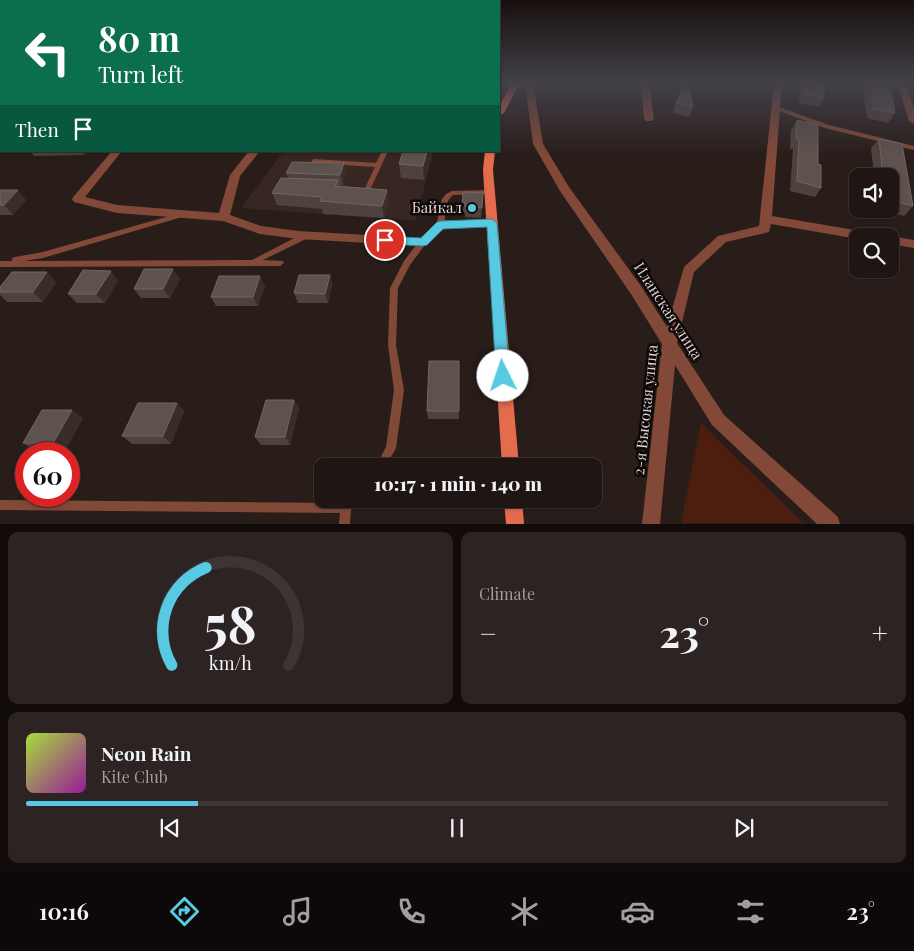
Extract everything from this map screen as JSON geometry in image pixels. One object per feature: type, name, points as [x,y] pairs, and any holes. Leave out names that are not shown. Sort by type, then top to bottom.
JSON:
[{"type":"main road","points":[[490,152],[488,170],[510,458]]},
{"type":"main road","points":[[514,508],[516,524]]},
{"type":"street","name":"Иланская улица","points":[[533,107],[538,144],[564,189],[670,341],[718,420],[831,524]]},
{"type":"street","points":[[648,107],[649,119]]},
{"type":"street","points":[[776,108],[766,219],[849,233]]},
{"type":"street","points":[[912,110],[914,121]]},
{"type":"street","points":[[115,152],[78,198],[117,209],[224,217],[260,230],[307,235],[423,242],[441,225],[492,223]]},
{"type":"street","points":[[224,217],[235,175],[254,152]]},
{"type":"street","name":"2-я Высокая улица","points":[[651,524],[670,341],[688,270],[722,239],[765,230],[766,219]]},
{"type":"street","points":[[899,242],[914,244]]},
{"type":"lane","points":[[776,108],[797,118],[840,131],[914,148]]},
{"type":"lane","points":[[367,190],[384,152]]},
{"type":"lane","points":[[314,161],[378,165]]},
{"type":"lane","points":[[349,189],[375,191]]},
{"type":"lane","points":[[441,225],[443,201],[446,196],[452,193],[490,192]]},
{"type":"lane","points":[[0,264],[43,255],[182,214]]},
{"type":"lane","points":[[253,263],[307,235]]},
{"type":"lane","points":[[386,458],[392,448],[399,390],[392,345],[394,288],[407,263],[423,242]]},
{"type":"lane","points":[[0,264],[280,262]]},
{"type":"lane","points":[[0,505],[314,508]]},
{"type":"lane","points":[[344,524],[346,508]]},
{"type":"shaded area","points":[[283,152],[434,152],[415,221],[241,208]]},
{"type":"shaded area","points":[[701,423],[803,523],[681,523]]},
{"type":"building","points":[[874,107],[894,107],[895,113]]},
{"type":"building","points":[[797,120],[818,125],[818,164],[821,165],[821,188],[797,181],[799,140],[796,139]]},
{"type":"building","points":[[879,139],[902,144],[913,206],[899,202],[899,168],[882,168]]},
{"type":"building","points":[[403,152],[427,152],[423,166],[399,164]]},
{"type":"building","points":[[292,162],[344,163],[340,175],[286,173]]},
{"type":"building","points":[[281,178],[338,180],[335,186],[387,190],[382,206],[320,201],[322,197],[272,193]]},
{"type":"building","points":[[0,190],[18,190],[4,205],[0,205]]},
{"type":"building","points":[[463,192],[483,193],[482,208],[465,207],[465,203],[462,203]]},
{"type":"building","points":[[144,269],[173,269],[163,289],[134,289]]},
{"type":"building","points":[[83,270],[111,271],[96,294],[68,294]]},
{"type":"building","points":[[12,272],[47,272],[33,292],[0,292],[0,287]]},
{"type":"building","points":[[299,275],[330,275],[325,294],[294,293]]},
{"type":"building","points":[[219,276],[260,276],[253,297],[211,297]]},
{"type":"building","points":[[429,361],[459,361],[459,411],[427,411]]},
{"type":"building","points":[[266,400],[294,400],[285,437],[255,437]]},
{"type":"building","points":[[138,403],[177,403],[163,436],[122,436]]},
{"type":"building","points":[[42,410],[72,410],[54,442],[24,442]]},
{"type":"place","name":"Байкал","points":[[472,208]]},
{"type":"route","points":[[385,240],[423,242],[441,225],[492,223],[503,376]]}]
